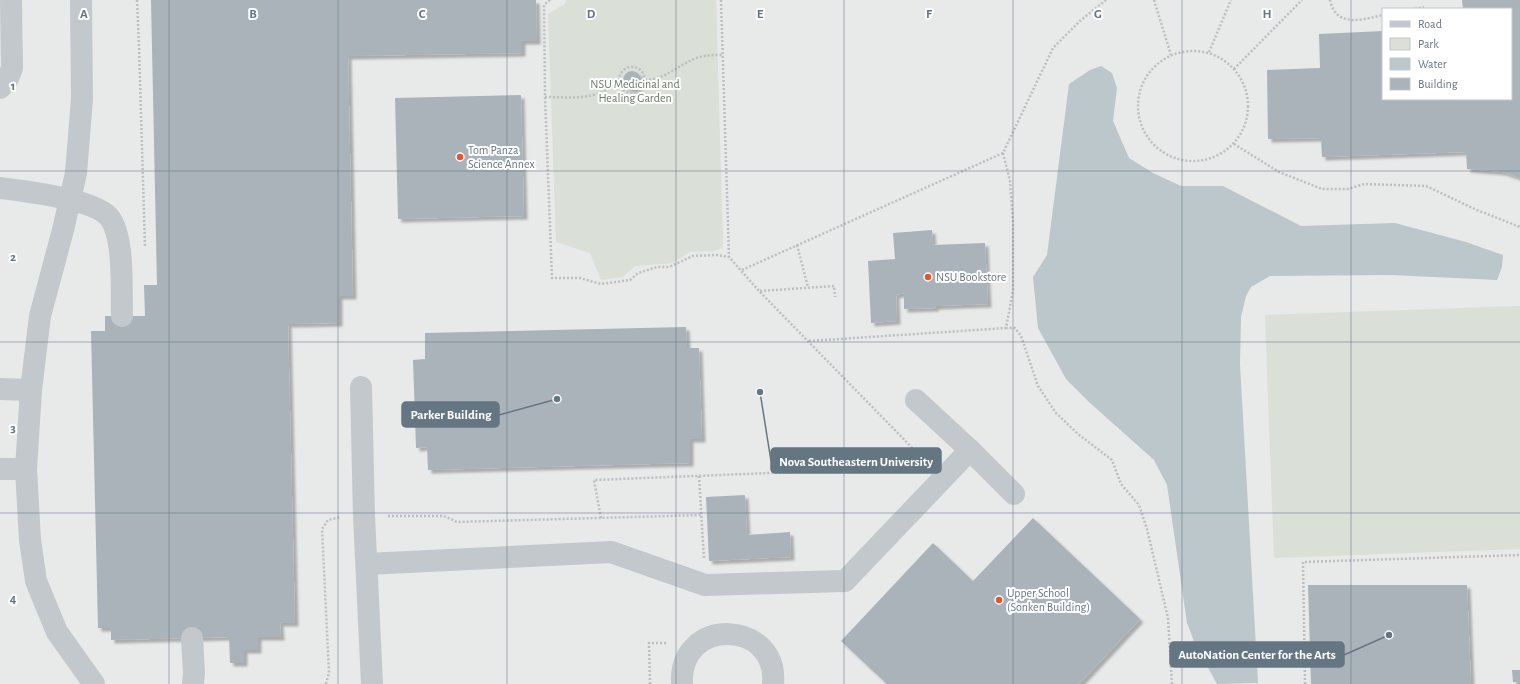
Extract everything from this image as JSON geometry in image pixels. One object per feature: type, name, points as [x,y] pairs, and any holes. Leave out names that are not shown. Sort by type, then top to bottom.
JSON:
[{"type":"street","points":[[0,88],[9,78],[12,68],[11,0]]},
{"type":"street","points":[[81,0],[82,99],[76,173],[40,316],[30,390],[26,469],[30,540],[36,581],[57,632],[94,684]]},
{"type":"street","points":[[0,188],[33,192],[70,200],[95,207],[108,216],[116,230],[120,247],[122,316]]},
{"type":"street","points":[[361,387],[364,516],[372,684]]},
{"type":"street","points":[[0,389],[30,390]]},
{"type":"street","points":[[916,400],[970,450],[1014,494]]},
{"type":"street","points":[[367,564],[611,552],[705,585],[844,581],[970,450]]},
{"type":"street","points":[[0,469],[26,469]]},
{"type":"street","points":[[682,684],[681,675],[685,660],[693,648],[705,638],[720,633],[735,633],[750,638],[762,648],[770,661],[774,676],[773,684]]},
{"type":"street","points":[[192,638],[194,673],[193,684]]},
{"type":"path","points":[[137,0],[140,46],[145,249]]},
{"type":"path","points":[[550,0],[544,5],[552,278],[580,278],[601,284],[630,280],[638,273],[657,267],[669,267],[693,256],[716,255],[729,257],[759,291],[928,464],[922,467],[594,480],[601,518]]},
{"type":"path","points":[[721,0],[729,257]]},
{"type":"path","points":[[1006,328],[1013,290],[1013,223],[1010,181],[1003,153],[1053,48],[1080,21],[1106,0]]},
{"type":"path","points":[[1154,0],[1171,55]]},
{"type":"path","points":[[1208,52],[1231,0]]},
{"type":"path","points":[[1234,69],[1302,0]]},
{"type":"path","points":[[1330,0],[1336,14],[1346,19],[1362,19],[1382,15]]},
{"type":"path","points":[[1420,8],[1424,7]]},
{"type":"path","points":[[1196,50],[1208,52],[1222,59],[1234,69],[1243,82],[1248,98],[1248,115],[1243,130],[1234,144],[1221,154],[1206,160],[1189,162],[1174,159],[1159,150],[1147,139],[1140,124],[1137,107],[1139,91],[1149,72],[1157,63],[1171,55],[1183,51],[1196,50]]},
{"type":"path","points":[[646,80],[662,77],[693,59],[702,56],[722,55]]},
{"type":"path","points":[[632,66],[640,69],[646,80],[642,89],[634,93],[626,91],[620,84],[619,80],[621,72],[632,66]]},
{"type":"path","points":[[546,97],[586,97],[598,94],[620,84]]},
{"type":"path","points":[[1234,144],[1279,172],[1322,189],[1348,189],[1364,184],[1426,186],[1477,210],[1520,227]]},
{"type":"path","points":[[742,270],[1003,153]]},
{"type":"path","points":[[797,245],[808,287]]},
{"type":"path","points":[[759,291],[834,286],[834,298]]},
{"type":"path","points":[[809,341],[1015,328],[1022,336],[1038,386],[1056,412],[1078,434],[1112,460],[1121,484],[1138,505],[1147,529],[1168,618],[1172,684]]},
{"type":"path","points":[[699,476],[704,561]]},
{"type":"path","points":[[1305,684],[1303,562],[1520,555]]},
{"type":"path","points":[[650,684],[649,643],[667,643]]},
{"type":"shaded area","points":[[0,0],[1520,0],[1520,684],[0,684]]},
{"type":"green space","name":"NSU Medicinal and Healing Garden","points":[[566,0],[716,0],[722,248],[712,252],[690,252],[672,263],[635,266],[623,277],[601,280],[590,253],[556,242],[548,14],[565,4]]},
{"type":"green space","points":[[1520,306],[1520,549],[1274,558],[1265,315]]},
{"type":"water","points":[[1101,66],[1112,73],[1117,88],[1113,121],[1129,158],[1153,173],[1181,186],[1223,186],[1301,226],[1395,223],[1466,242],[1503,255],[1502,267],[1497,280],[1391,275],[1270,276],[1251,287],[1246,296],[1241,317],[1240,364],[1258,683],[1217,684],[1195,644],[1187,623],[1167,485],[1154,460],[1089,402],[1066,379],[1038,328],[1033,277],[1047,255],[1069,84],[1090,70]]},
{"type":"building","points":[[151,0],[536,0],[537,41],[522,41],[522,53],[348,56],[353,296],[339,296],[339,323],[288,324],[295,623],[280,623],[281,637],[258,637],[258,650],[244,650],[244,663],[230,663],[229,637],[111,640],[111,628],[98,628],[91,331],[105,331],[105,316],[145,316],[144,285],[157,285]]},
{"type":"building","points":[[1462,0],[1520,0],[1520,178],[1503,172],[1467,169],[1466,152],[1322,157],[1321,138],[1268,139],[1267,70],[1320,68],[1319,34],[1382,31],[1382,100],[1512,100],[1512,8],[1463,8]]},
{"type":"building","points":[[632,71],[638,74],[641,80],[638,86],[632,89],[626,86],[623,80],[626,74]]},
{"type":"building","name":"Tom Panza Science Annex","points":[[521,95],[524,216],[398,219],[395,98]]},
{"type":"building","name":"NSU Bookstore","points":[[932,230],[933,245],[985,243],[988,304],[904,309],[904,293],[896,295],[897,321],[871,323],[868,261],[895,259],[893,233]]},
{"type":"building","points":[[686,327],[687,348],[699,348],[702,439],[690,439],[690,463],[428,470],[427,447],[416,448],[413,360],[425,359],[425,333]]},
{"type":"building","points":[[745,495],[747,535],[790,532],[791,557],[709,561],[706,497]]},
{"type":"building","name":"Upper School (Sonken Building)","points":[[1033,518],[1140,619],[1079,684],[887,684],[841,641],[933,543],[973,581]]},
{"type":"building","points":[[1308,585],[1467,585],[1471,684],[1311,684]]},
{"type":"building","points":[[1512,670],[1520,670],[1520,682],[1513,682]]},
{"type":"place","name":"Tom Panza Science Annex","points":[[460,157]]},
{"type":"place","name":"NSU Bookstore","points":[[928,277]]},
{"type":"place","name":"Nova Southeastern University","points":[[760,392]]},
{"type":"place","name":"Parker Building","points":[[557,399]]},
{"type":"place","name":"Upper School (Sonken Building)","points":[[999,600]]},
{"type":"place","name":"AutoNation Center for the Arts","points":[[1389,635]]}]
